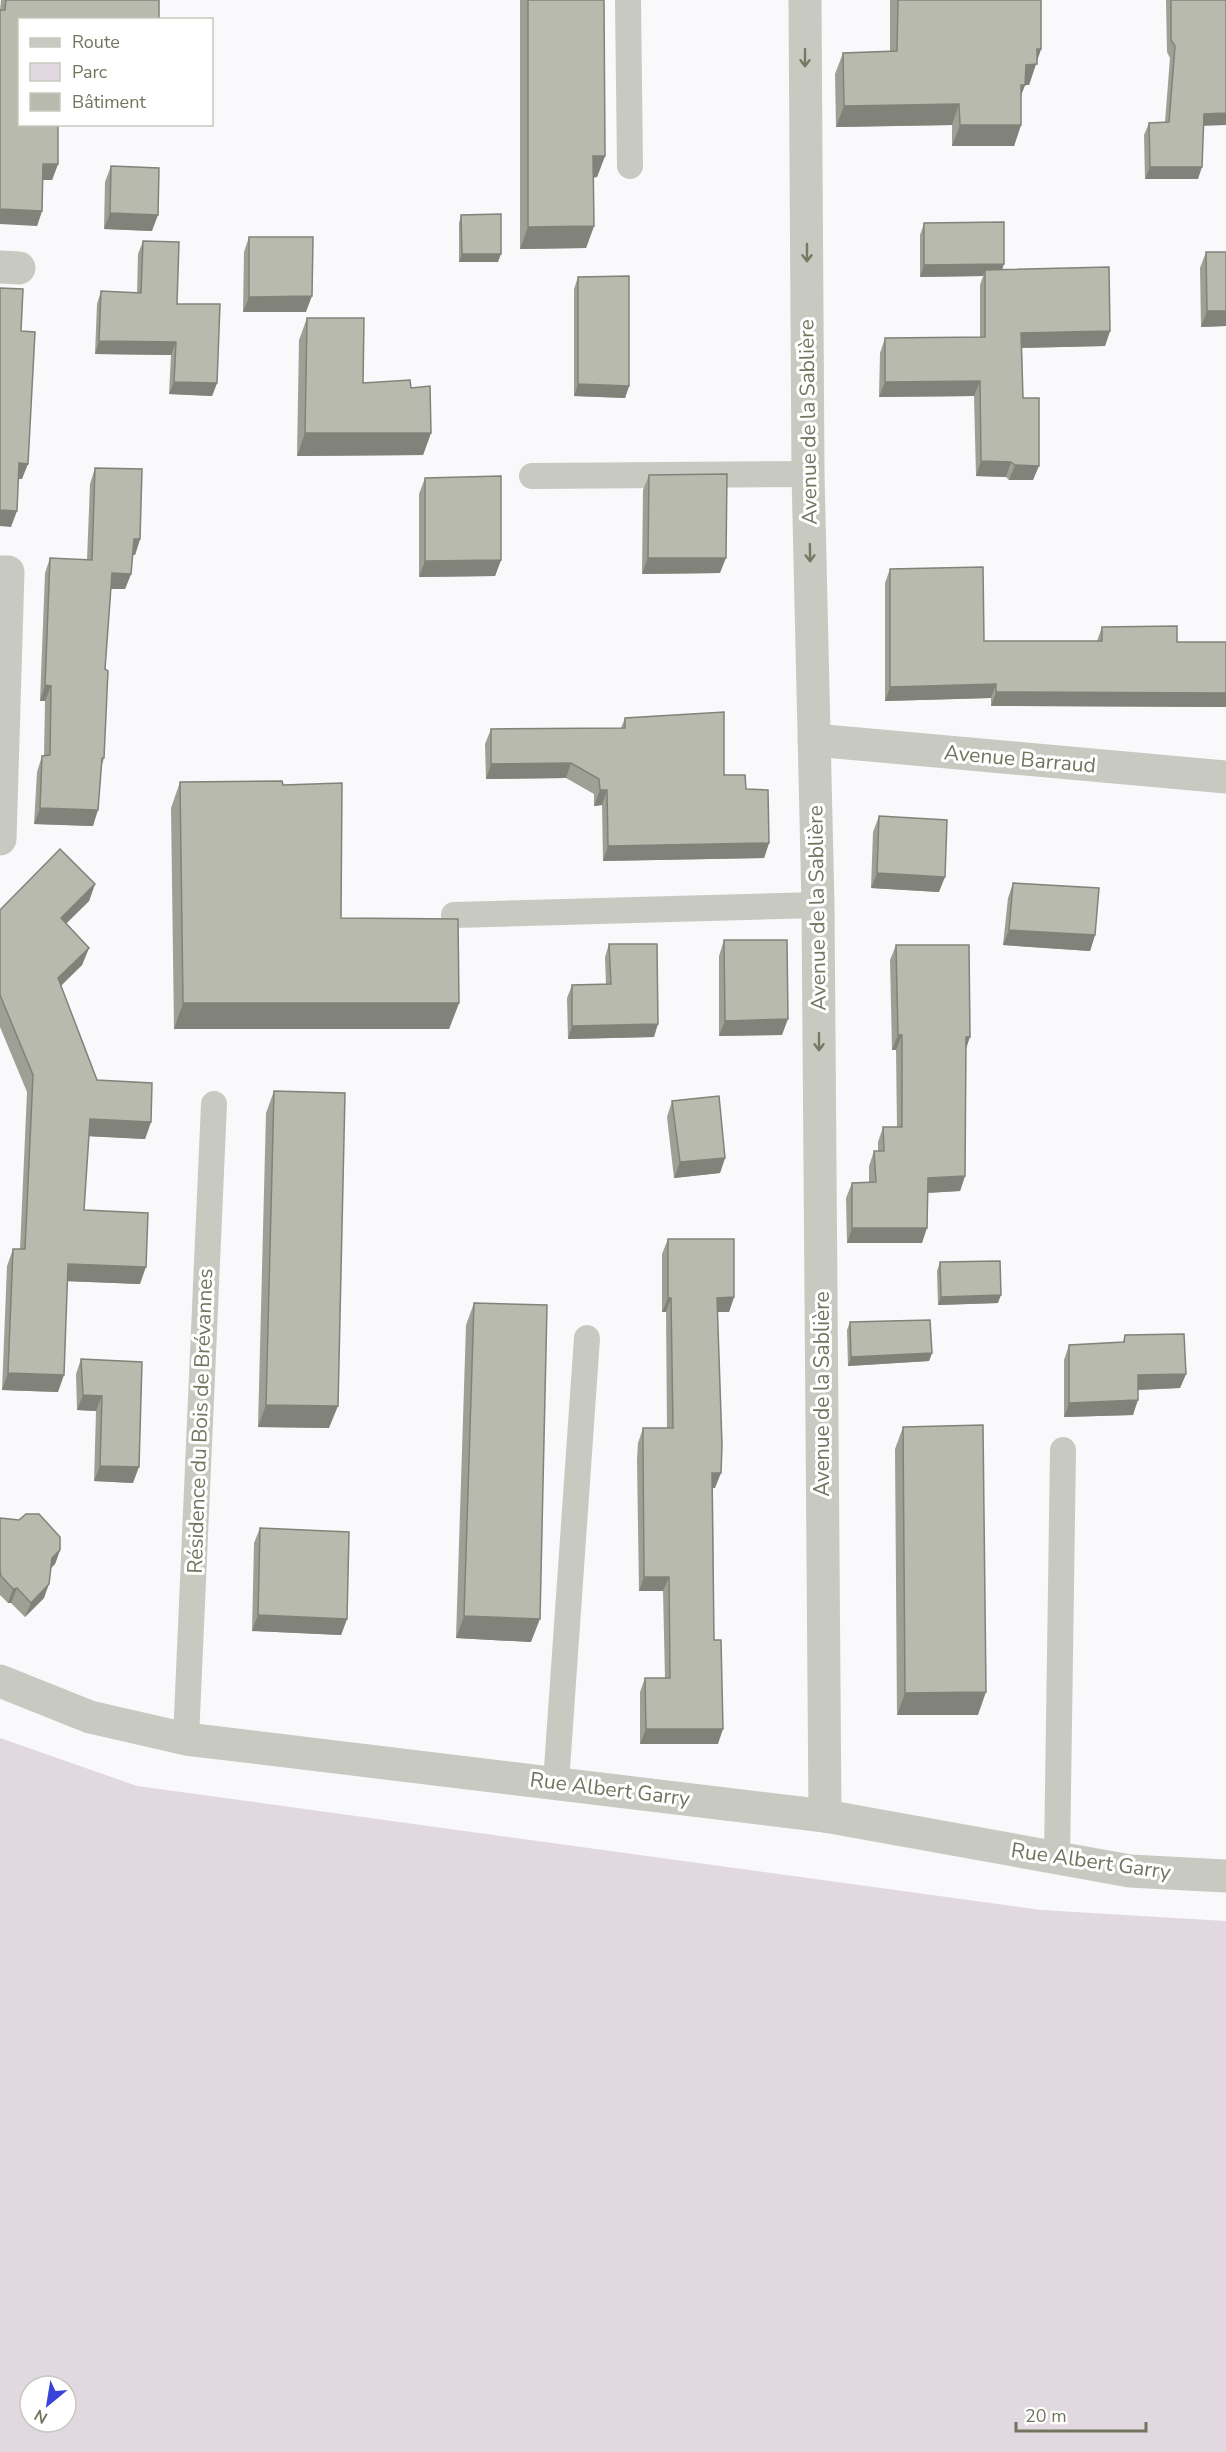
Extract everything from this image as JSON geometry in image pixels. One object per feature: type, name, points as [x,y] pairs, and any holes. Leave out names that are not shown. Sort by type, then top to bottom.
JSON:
[{"type":"street","name":"Avenue de la Sablière","points":[[805,0],[808,474],[818,905],[825,1816]]},
{"type":"street","points":[[0,572],[8,572],[0,839]]},
{"type":"street","name":"Avenue Barraud","points":[[814,740],[1226,777]]},
{"type":"street","name":"Rue Albert Garry","points":[[0,1681],[90,1717],[186,1739],[825,1816],[1130,1871],[1226,1876]]},
{"type":"lane","points":[[628,0],[630,166]]},
{"type":"lane","points":[[532,476],[808,474]]},
{"type":"lane","points":[[454,915],[818,905]]},
{"type":"lane","name":"Résidence du Bois de Brévannes","points":[[186,1739],[214,1104]]},
{"type":"lane","points":[[556,1783],[587,1338]]},
{"type":"lane","points":[[1057,1858],[1063,1450]]},
{"type":"green space","points":[[0,1738],[137,1786],[1041,1910],[1226,1921],[1226,2452],[0,2452]]},
{"type":"building","points":[[6,0],[159,0],[159,18],[18,18],[18,126],[58,126],[58,164],[43,164],[42,211],[0,209],[0,10],[5,10]]},
{"type":"building","points":[[528,0],[604,0],[605,156],[593,156],[594,226],[528,227]]},
{"type":"building","points":[[898,0],[1041,0],[1041,49],[1037,49],[1037,64],[1026,65],[1025,85],[1021,85],[1021,125],[960,125],[959,104],[844,106],[843,53],[897,51]]},
{"type":"building","points":[[1171,0],[1226,0],[1226,113],[1204,114],[1202,167],[1150,167],[1149,123],[1169,122],[1175,46],[1171,40]]},
{"type":"building","points":[[111,166],[159,168],[158,215],[110,213]]},
{"type":"building","points":[[501,214],[501,254],[462,254],[461,215]]},
{"type":"building","points":[[1004,222],[1004,264],[924,265],[924,223]]},
{"type":"building","points":[[249,237],[313,237],[312,296],[249,297]]},
{"type":"building","points":[[143,241],[179,242],[177,304],[220,304],[217,383],[174,382],[176,342],[99,341],[101,291],[141,293]]},
{"type":"building","points":[[1206,252],[1226,252],[1226,311],[1207,311]]},
{"type":"building","points":[[1109,267],[1110,331],[1021,333],[1023,398],[1039,398],[1039,466],[981,461],[980,381],[885,382],[885,338],[985,337],[985,270]]},
{"type":"building","points":[[629,276],[629,386],[578,384],[578,277]]},
{"type":"building","points":[[0,288],[23,289],[21,331],[35,332],[28,464],[19,463],[17,511],[0,510]]},
{"type":"building","points":[[307,318],[364,318],[363,383],[410,380],[411,388],[430,386],[431,433],[305,433]]},
{"type":"building","points":[[95,468],[142,469],[140,539],[134,539],[131,574],[112,573],[105,669],[108,671],[104,758],[102,758],[98,810],[40,808],[42,756],[50,755],[51,686],[45,685],[50,558],[92,560]]},
{"type":"building","points":[[727,474],[726,558],[648,558],[649,475]]},
{"type":"building","points":[[501,476],[501,560],[425,561],[425,478]]},
{"type":"building","points":[[983,567],[984,641],[1102,641],[1102,627],[1177,626],[1177,642],[1226,642],[1226,693],[996,692],[996,684],[890,687],[890,569]]},
{"type":"building","points":[[724,712],[724,775],[745,775],[746,789],[768,790],[769,843],[608,846],[607,790],[600,790],[599,779],[571,763],[491,764],[491,729],[625,728],[625,718]]},
{"type":"building","points":[[282,781],[283,785],[342,783],[341,918],[458,919],[459,1003],[183,1003],[180,782]]},
{"type":"building","points":[[879,816],[947,820],[945,877],[877,873]]},
{"type":"building","points":[[60,849],[95,884],[61,918],[89,948],[58,978],[97,1080],[152,1083],[151,1122],[90,1119],[84,1210],[148,1213],[146,1267],[68,1264],[64,1375],[8,1373],[13,1249],[25,1249],[33,1075],[0,995],[0,910]]},
{"type":"building","points":[[1013,883],[1099,888],[1095,935],[1009,930]]},
{"type":"building","points":[[724,940],[787,940],[788,1019],[725,1021]]},
{"type":"building","points":[[609,944],[657,944],[658,1024],[572,1026],[572,985],[611,984]]},
{"type":"building","points":[[896,945],[969,945],[970,1037],[966,1037],[965,1176],[928,1178],[927,1228],[852,1228],[852,1183],[876,1182],[874,1151],[884,1151],[883,1127],[902,1127],[902,1035],[898,1035]]},
{"type":"building","points":[[274,1091],[345,1093],[338,1406],[266,1405]]},
{"type":"building","points":[[719,1096],[725,1158],[680,1162],[672,1101]]},
{"type":"building","points":[[668,1239],[734,1239],[734,1297],[717,1298],[722,1445],[721,1473],[712,1473],[714,1640],[721,1640],[723,1729],[646,1729],[645,1678],[670,1678],[669,1577],[644,1577],[643,1446],[643,1428],[673,1428]]},
{"type":"building","points":[[1000,1261],[1001,1295],[941,1297],[940,1262]]},
{"type":"building","points":[[474,1303],[547,1305],[540,1619],[464,1616]]},
{"type":"building","points":[[930,1320],[932,1353],[851,1357],[850,1322]]},
{"type":"building","points":[[1184,1334],[1186,1374],[1138,1375],[1138,1400],[1069,1403],[1069,1345],[1124,1342],[1125,1335]]},
{"type":"building","points":[[81,1359],[142,1362],[139,1467],[100,1466],[102,1396],[83,1395]]},
{"type":"building","points":[[983,1425],[986,1692],[905,1693],[903,1427]]},
{"type":"building","points":[[26,1514],[39,1514],[60,1537],[60,1550],[52,1558],[49,1584],[31,1603],[17,1588],[13,1589],[1,1576],[0,1571],[0,1518],[19,1520]]},
{"type":"building","points":[[260,1528],[349,1532],[347,1619],[258,1615]]}]
